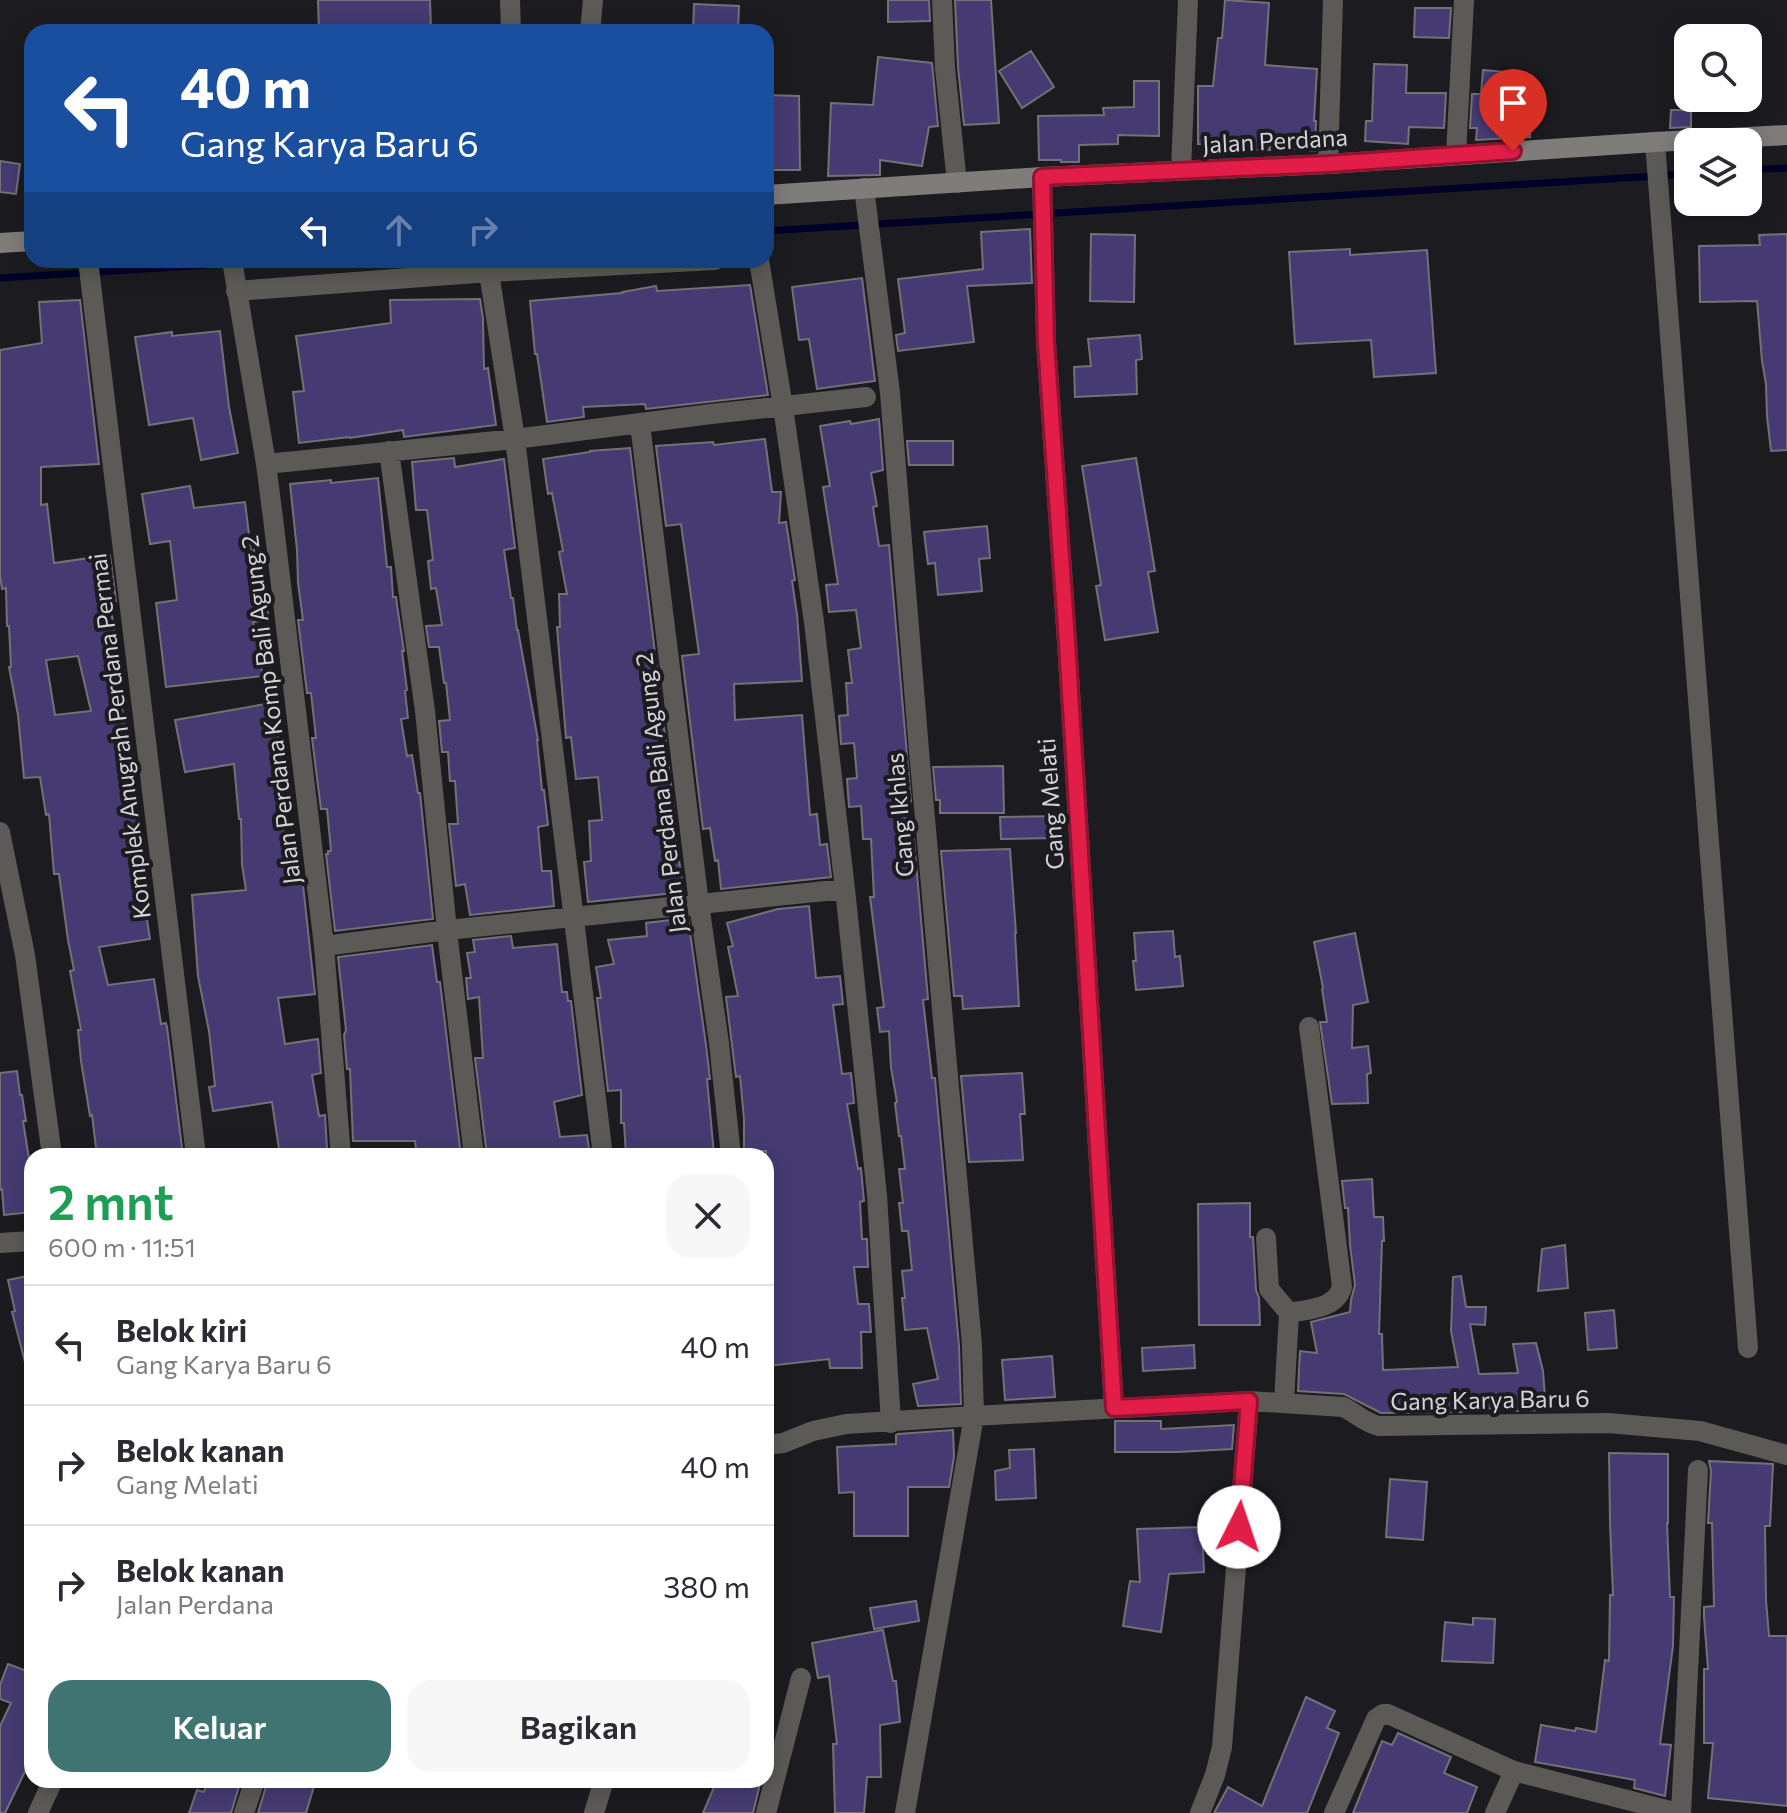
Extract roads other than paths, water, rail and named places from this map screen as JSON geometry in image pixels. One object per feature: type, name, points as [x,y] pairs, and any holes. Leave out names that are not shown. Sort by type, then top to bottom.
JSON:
[{"type":"street","points":[[510,0],[511,24]]},
{"type":"street","points":[[591,24],[593,0]]},
{"type":"street","points":[[942,0],[945,68],[957,183]]},
{"type":"street","points":[[1181,170],[1188,0]]},
{"type":"street","points":[[1328,164],[1333,0]]},
{"type":"street","points":[[1456,155],[1464,0]]},
{"type":"street","name":"Jalan Perdana","points":[[774,194],[957,183],[1043,187],[1181,170],[1456,155],[1656,150],[1787,135]]},
{"type":"street","points":[[1656,150],[1748,1348]]},
{"type":"street","name":"Gang Melati","points":[[1043,187],[1046,342],[1114,1408]]},
{"type":"street","name":"Gang Ikhlas","points":[[864,188],[890,393],[900,502],[972,1345],[974,1416]]},
{"type":"street","points":[[0,243],[24,242]]},
{"type":"street","name":"Komplek Anugrah Perdana Permai","points":[[89,268],[195,1148]]},
{"type":"street","name":"Jalan Perdana Komp Bali Agung 2","points":[[233,268],[266,464],[324,946],[340,1148]]},
{"type":"street","points":[[236,287],[464,268]]},
{"type":"street","points":[[488,268],[515,439],[602,1148]]},
{"type":"street","points":[[760,268],[814,622],[845,889],[877,1195],[891,1418]]},
{"type":"street","points":[[266,464],[515,439],[866,397]]},
{"type":"street","name":"Jalan Perdana Bali Agung 2","points":[[640,424],[730,1148]]},
{"type":"street","points":[[389,451],[425,711],[473,1148]]},
{"type":"street","points":[[0,832],[25,955],[51,1148]]},
{"type":"street","points":[[324,946],[447,930],[845,889]]},
{"type":"street","points":[[1289,1313],[1328,1304],[1340,1294],[1342,1287],[1309,1027]]},
{"type":"street","points":[[1266,1238],[1269,1289],[1289,1313],[1284,1403]]},
{"type":"street","points":[[0,1243],[24,1242]]},
{"type":"street","points":[[1200,1813],[1222,1747],[1249,1401]]},
{"type":"street","name":"Gang Karya Baru 6","points":[[774,1444],[813,1431],[891,1418],[1249,1401],[1343,1407],[1370,1424],[1379,1426],[1608,1423],[1700,1431],[1787,1455]]},
{"type":"street","points":[[905,1813],[974,1416]]},
{"type":"street","points":[[1334,1813],[1376,1719],[1388,1714],[1514,1771],[1679,1813],[1698,1470]]},
{"type":"street","points":[[774,1782],[801,1678]]},
{"type":"street","points":[[1495,1813],[1514,1771]]},
{"type":"street","points":[[38,1813],[49,1788]]},
{"type":"street","points":[[244,1813],[252,1788]]},
{"type":"street","points":[[594,1813],[602,1788]]},
{"type":"street","points":[[766,1813],[772,1788]]},
{"type":"waterway","points":[[1762,169],[1787,168]]},
{"type":"waterway","points":[[774,231],[1674,175]]},
{"type":"waterway","points":[[0,278],[161,268]]}]
